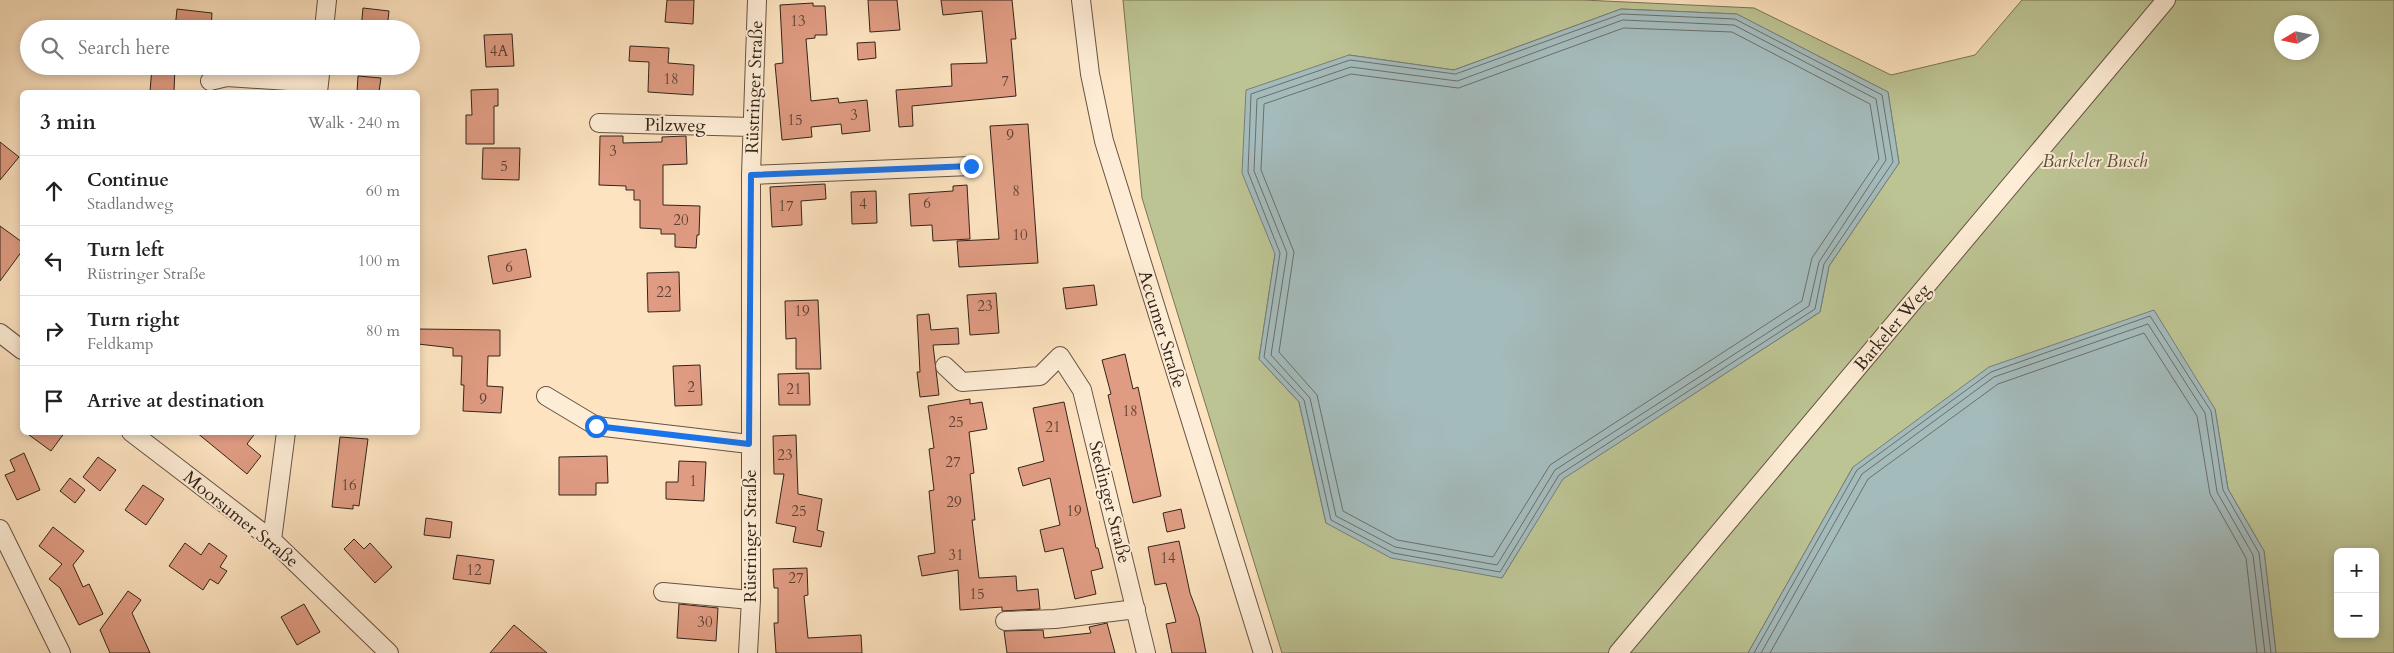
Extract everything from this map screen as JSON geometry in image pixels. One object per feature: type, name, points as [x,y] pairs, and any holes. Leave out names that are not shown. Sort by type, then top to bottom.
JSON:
[{"type":"street","points":[[325,20],[327,0]]},
{"type":"street","name":"Rüstringer Straße","points":[[748,653],[750,600],[751,127],[757,0]]},
{"type":"street","name":"Accumer Straße","points":[[1082,0],[1090,74],[1104,141],[1263,653]]},
{"type":"street","name":"Barkeler Weg","points":[[1618,653],[2166,0]]},
{"type":"street","points":[[210,81],[227,77],[319,81]]},
{"type":"street","name":"Pilzweg","points":[[599,123],[751,127]]},
{"type":"street","points":[[751,175],[971,166]]},
{"type":"street","points":[[0,333],[20,348]]},
{"type":"street","name":"Stedinger Straße","points":[[945,366],[962,382],[1040,376],[1060,356],[1082,390],[1146,653]]},
{"type":"street","points":[[546,396],[596,426],[749,444]]},
{"type":"street","name":"Moorsumer Straße","points":[[135,435],[272,540],[389,653]]},
{"type":"street","points":[[272,540],[286,435]]},
{"type":"street","points":[[0,529],[61,653]]},
{"type":"street","points":[[663,592],[750,600]]},
{"type":"street","points":[[1005,621],[1055,619],[1136,609]]},
{"type":"green space","name":"Barkeler Busch","points":[[1123,0],[1583,0],[1754,8],[1891,75],[1975,55],[2022,0],[2394,0],[2394,653],[2276,653],[2264,551],[2228,489],[2215,409],[1853,467],[1748,653],[1282,653],[1142,198]],"holes":[[[1621,9],[1736,14],[1888,92],[1899,163],[1829,266],[1820,312],[1562,479],[1502,578],[1326,523],[1299,402],[1259,359],[1275,254],[1349,55],[1454,70]]]},
{"type":"water","points":[[1621,9],[1737,14],[1888,92],[1899,163],[1829,266],[1820,312],[1563,479],[1502,578],[1391,558],[1326,523],[1299,402],[1259,359],[1275,254],[1242,173],[1246,90],[1349,55],[1454,70]]},
{"type":"water","points":[[2154,310],[2215,409],[2228,489],[2264,551],[2276,653],[1748,653],[1853,467],[1989,367]]},
{"type":"building","points":[[667,0],[694,0],[693,24],[665,22]]},
{"type":"building","points":[[868,0],[897,0],[900,30],[870,32]]},
{"type":"building","points":[[941,0],[1012,0],[1016,39],[1011,39],[1016,96],[912,106],[913,126],[899,127],[896,90],[952,86],[951,64],[987,63],[982,11],[943,15]]},
{"type":"building","points":[[813,3],[813,6],[825,6],[827,35],[815,35],[815,38],[806,39],[811,101],[838,98],[839,103],[867,100],[870,131],[842,134],[841,124],[811,127],[812,137],[782,140],[775,64],[783,63],[780,5]]},
{"type":"building","points":[[363,8],[389,11],[388,20],[362,20]]},
{"type":"building","points":[[177,9],[212,13],[212,20],[176,20]]},
{"type":"building","points":[[512,34],[514,66],[486,67],[484,35]]},
{"type":"building","points":[[875,42],[876,58],[858,60],[857,43]]},
{"type":"building","points":[[630,46],[669,48],[668,63],[694,65],[693,95],[648,92],[649,62],[629,61]]},
{"type":"building","points":[[151,75],[175,75],[174,90],[150,90]]},
{"type":"building","points":[[358,76],[381,78],[379,90],[357,90]]},
{"type":"building","points":[[498,89],[498,106],[494,106],[494,144],[466,144],[466,115],[472,115],[471,90]]},
{"type":"building","points":[[1028,124],[1038,263],[959,267],[957,241],[999,239],[990,126]]},
{"type":"building","points":[[600,136],[623,136],[623,143],[662,142],[662,137],[686,136],[687,164],[663,165],[663,205],[700,206],[699,235],[697,235],[696,248],[675,247],[675,234],[661,234],[661,229],[640,228],[640,200],[634,200],[634,190],[626,190],[626,186],[599,185]]},
{"type":"building","points":[[0,142],[19,157],[0,180]]},
{"type":"building","points":[[483,148],[520,148],[519,180],[482,179]]},
{"type":"building","points":[[825,184],[826,199],[801,201],[802,225],[772,227],[770,187]]},
{"type":"building","points":[[967,185],[970,239],[933,241],[932,225],[911,226],[909,194],[953,191],[953,186]]},
{"type":"building","points":[[876,191],[877,223],[852,224],[851,192]]},
{"type":"building","points":[[0,226],[20,241],[20,254],[0,281]]},
{"type":"building","points":[[526,249],[531,277],[493,284],[488,256]]},
{"type":"building","points":[[679,272],[680,311],[648,312],[647,273]]},
{"type":"building","points":[[1094,285],[1097,305],[1066,309],[1063,288]]},
{"type":"building","points":[[996,293],[999,333],[970,335],[967,295]]},
{"type":"building","points":[[818,300],[821,369],[796,369],[796,338],[786,339],[785,301]]},
{"type":"building","points":[[929,314],[931,330],[958,328],[959,344],[933,345],[939,395],[920,397],[917,372],[920,372],[917,315]]},
{"type":"building","points":[[420,329],[500,330],[500,356],[488,356],[487,386],[503,387],[501,413],[463,411],[464,385],[461,385],[462,356],[453,356],[453,348],[420,344]]},
{"type":"building","points":[[1125,354],[1133,389],[1138,387],[1161,496],[1133,503],[1108,395],[1111,394],[1102,360]]},
{"type":"building","points":[[700,365],[702,405],[675,406],[673,366]]},
{"type":"building","points":[[809,373],[810,405],[779,405],[778,374]]},
{"type":"building","points":[[970,399],[970,404],[982,402],[987,429],[969,432],[974,473],[970,474],[975,520],[972,520],[979,578],[1016,576],[1017,591],[1038,589],[1040,609],[1002,611],[1002,607],[960,610],[958,570],[922,576],[918,556],[935,553],[929,491],[934,490],[929,449],[934,448],[928,406]]},
{"type":"building","points":[[1064,402],[1096,548],[1098,548],[1103,568],[1091,571],[1096,594],[1075,599],[1063,548],[1045,552],[1040,530],[1060,525],[1050,478],[1023,486],[1018,468],[1044,461],[1033,408]]},
{"type":"building","points":[[29,435],[63,435],[51,451]]},
{"type":"building","points":[[200,435],[254,435],[247,444],[261,456],[247,474]]},
{"type":"building","points":[[796,435],[798,494],[822,499],[817,530],[824,532],[821,547],[793,542],[796,527],[776,523],[784,474],[774,474],[773,436]]},
{"type":"building","points":[[340,437],[368,439],[359,506],[353,505],[353,509],[332,507]]},
{"type":"building","points":[[24,453],[40,490],[17,500],[5,475],[15,471],[10,460]]},
{"type":"building","points":[[607,456],[608,483],[596,483],[596,495],[559,495],[559,457]]},
{"type":"building","points":[[98,457],[116,470],[100,491],[83,477]]},
{"type":"building","points":[[679,461],[706,462],[704,501],[666,499],[666,482],[678,482]]},
{"type":"building","points":[[70,478],[85,490],[75,503],[60,491]]},
{"type":"building","points":[[143,485],[164,499],[146,525],[125,510]]},
{"type":"building","points":[[1181,509],[1185,528],[1167,532],[1163,513]]},
{"type":"building","points":[[426,518],[452,522],[450,538],[424,535]]},
{"type":"building","points":[[53,527],[84,551],[73,565],[83,587],[89,584],[103,614],[79,625],[60,588],[49,579],[62,564],[39,546]]},
{"type":"building","points":[[354,539],[364,549],[370,543],[392,567],[375,583],[344,549]]},
{"type":"building","points":[[1179,541],[1190,593],[1199,617],[1206,653],[1172,653],[1166,624],[1176,622],[1166,583],[1155,585],[1148,547]]},
{"type":"building","points":[[185,543],[201,555],[209,543],[227,556],[220,567],[227,571],[218,584],[210,579],[203,590],[169,566]]},
{"type":"building","points":[[457,555],[494,560],[490,584],[453,579]]},
{"type":"building","points":[[807,568],[808,595],[804,596],[808,638],[861,635],[862,653],[776,653],[774,623],[778,623],[778,588],[774,588],[773,569]]},
{"type":"building","points":[[128,591],[141,600],[132,613],[150,653],[110,653],[100,630]]},
{"type":"building","points":[[304,604],[320,632],[297,645],[281,617]]},
{"type":"building","points":[[679,604],[718,608],[716,641],[677,638]]},
{"type":"building","points":[[1107,623],[1115,653],[1007,653],[1004,631],[1043,630],[1044,638],[1091,633],[1089,627]]},
{"type":"building","points":[[514,625],[547,653],[490,653]]},
{"type":"route","points":[[596,426],[749,444],[751,175],[971,166]]}]
